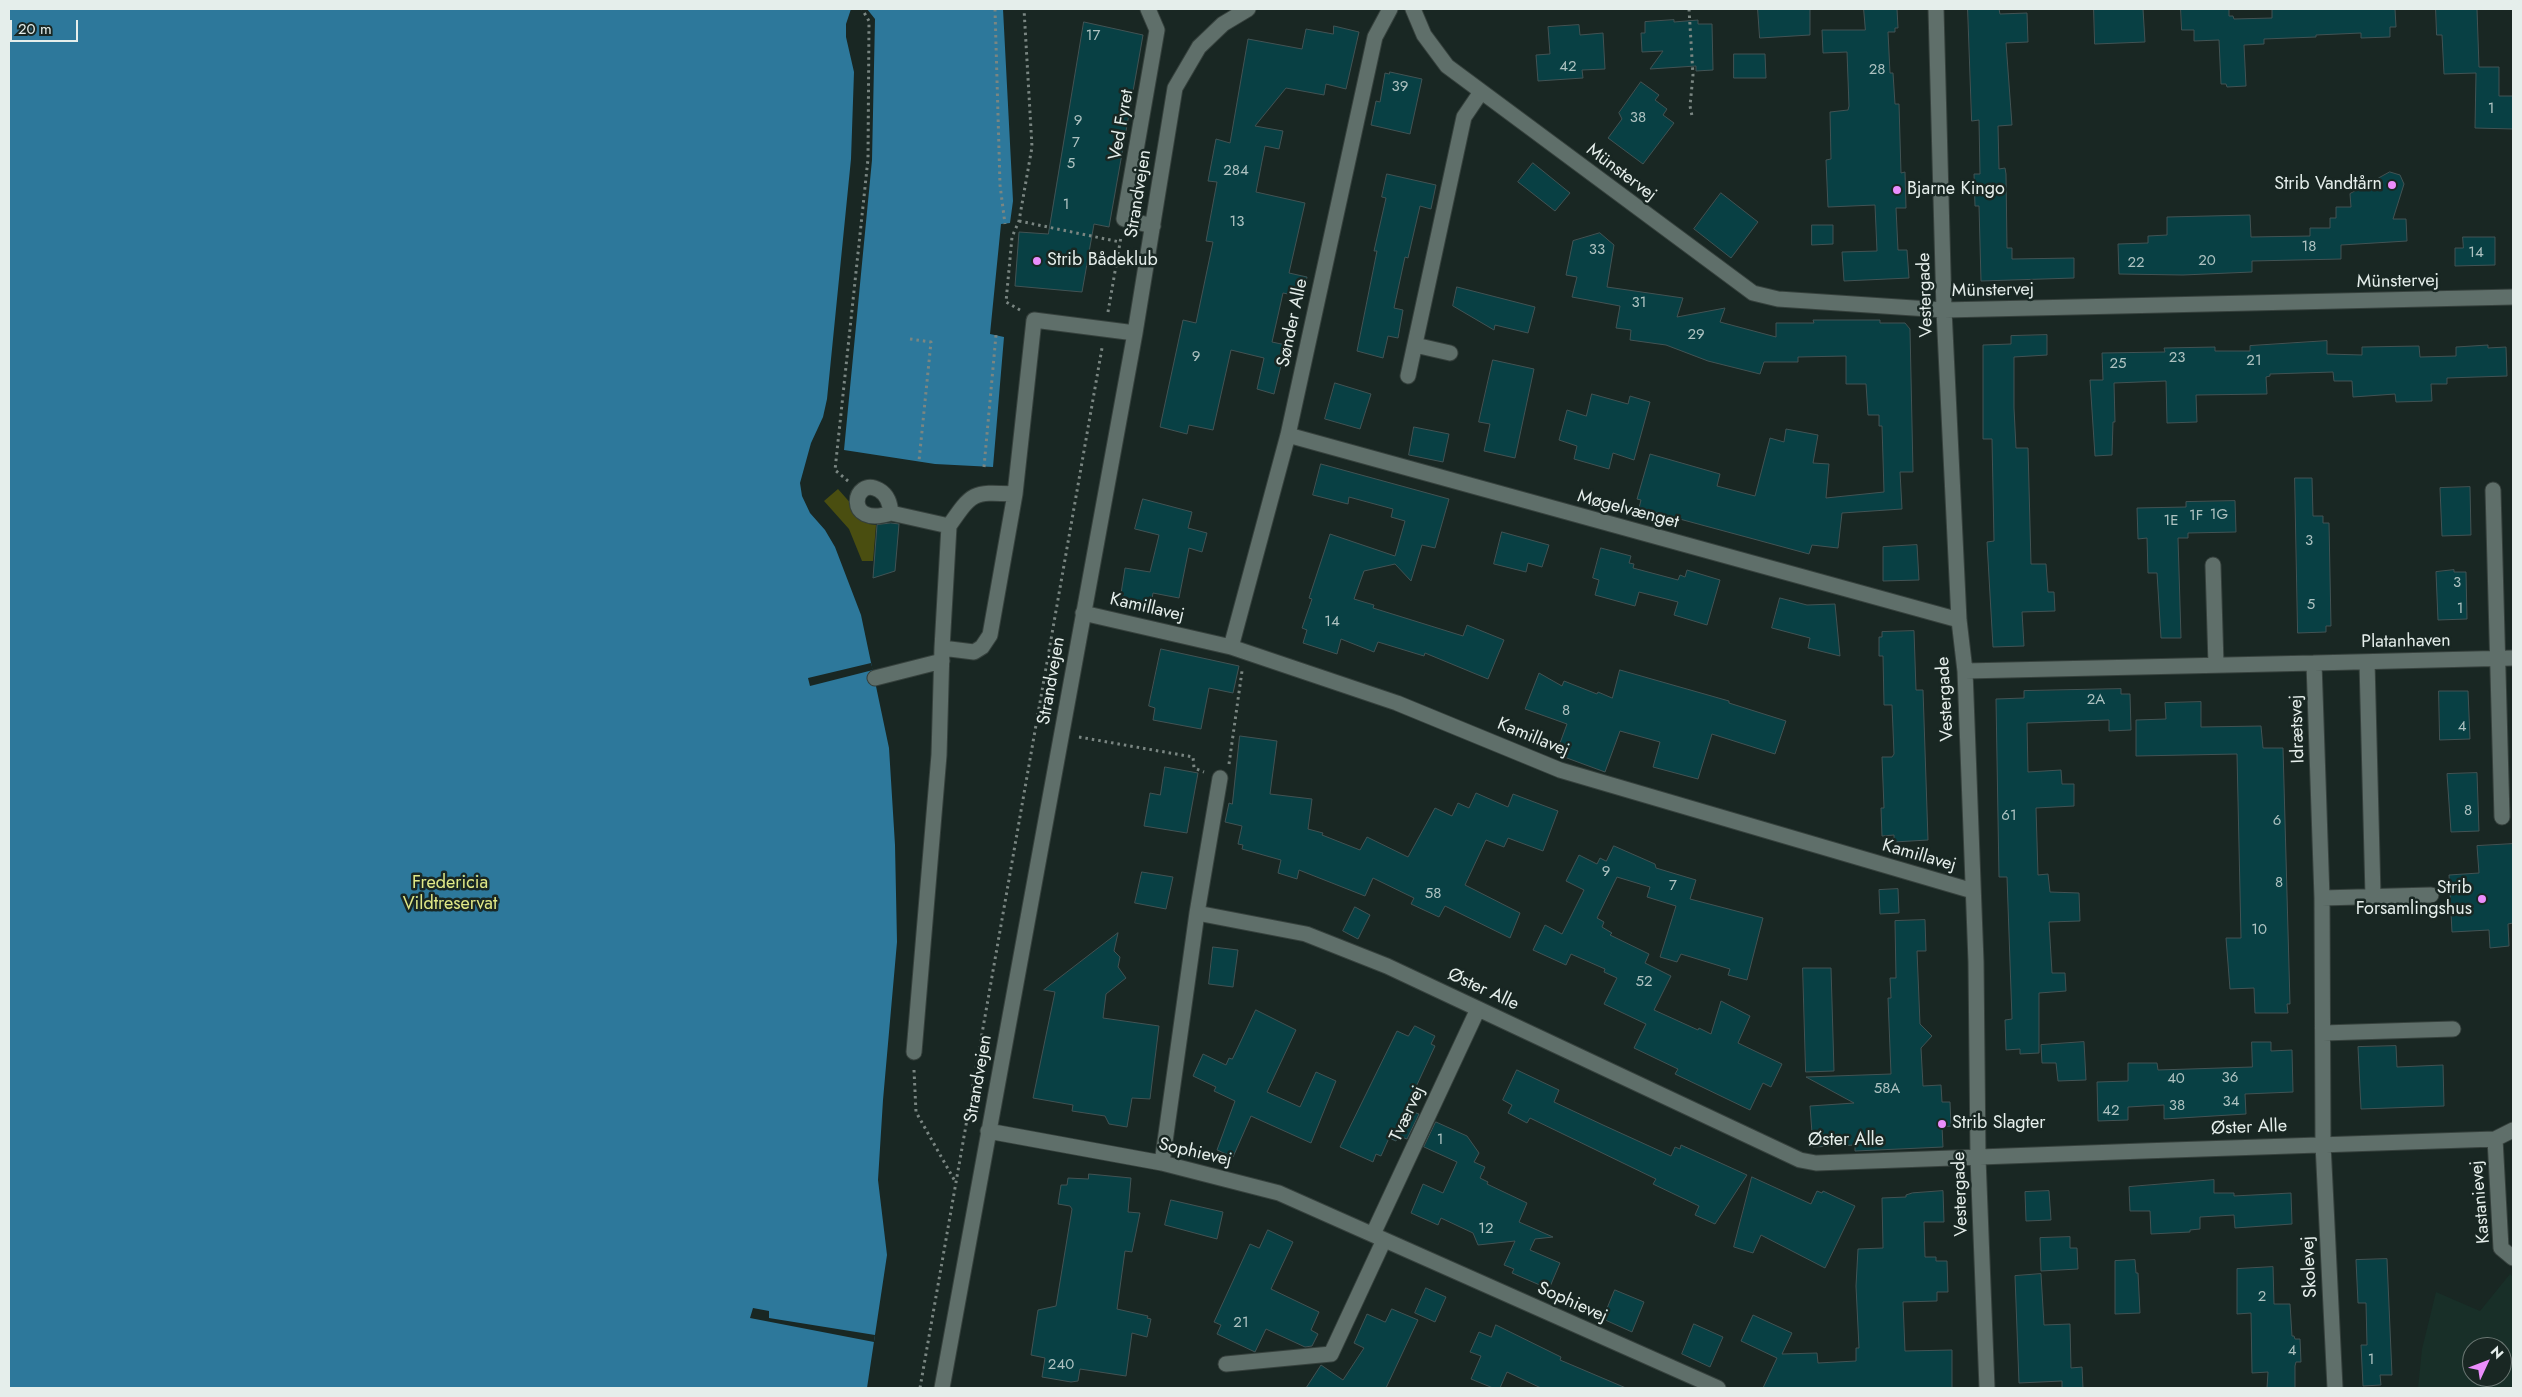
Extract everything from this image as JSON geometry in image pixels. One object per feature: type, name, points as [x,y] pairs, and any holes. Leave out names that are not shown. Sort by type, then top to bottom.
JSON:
[{"type":"street","name":"Ved Fyret","points":[[1124,219],[1157,30],[1148,9]]},
{"type":"street","name":"Strandvejen","points":[[942,1388],[1134,333],[1175,88],[1198,47],[1223,24],[1248,9]]},
{"type":"street","name":"Sønder Alle","points":[[1231,647],[1288,435],[1375,37],[1390,9]]},
{"type":"street","name":"Münstervej","points":[[1413,9],[1424,35],[1447,66],[1753,294],[1778,299],[1944,310],[2513,297]]},
{"type":"street","name":"Vestergade","points":[[1936,9],[1944,310],[1959,620],[1965,671],[1973,891],[1978,1158],[1987,1388]]},
{"type":"street","points":[[1408,376],[1464,118],[1481,92]]},
{"type":"street","points":[[1124,219],[1153,226]]},
{"type":"street","points":[[875,678],[942,655],[974,652],[982,646],[990,635],[1015,494],[1034,320],[1105,327],[1134,333]]},
{"type":"street","points":[[1415,346],[1450,353]]},
{"type":"street","name":"Møgelvænget","points":[[1288,435],[1959,620]]},
{"type":"street","points":[[891,513],[889,502],[882,492],[873,487],[866,487],[860,492],[856,500],[859,510],[867,516],[877,518],[891,513],[922,516],[950,526]]},
{"type":"street","points":[[2493,490],[2502,816]]},
{"type":"street","points":[[914,1052],[939,755],[942,655],[950,526],[966,501],[982,492],[1015,494]]},
{"type":"street","points":[[2213,565],[2216,665]]},
{"type":"street","name":"Kamillavej","points":[[1082,613],[1231,647],[1397,703],[1560,770],[1973,891]]},
{"type":"street","name":"Platanhaven","points":[[2314,663],[2513,658]]},
{"type":"street","points":[[2366,662],[2373,896]]},
{"type":"street","points":[[1965,671],[2314,663]]},
{"type":"street","name":"Idrætsvej","points":[[2314,663],[2322,898],[2324,1144]]},
{"type":"street","points":[[1162,1163],[1197,913],[1220,778]]},
{"type":"street","points":[[2322,898],[2431,895]]},
{"type":"street","name":"Øster Alle","points":[[1197,913],[1306,934],[1387,966],[1800,1160],[1816,1163],[2324,1144],[2495,1140],[2513,1130]]},
{"type":"street","name":"Tværvej","points":[[1379,1237],[1478,1009]]},
{"type":"street","points":[[2322,1033],[2453,1029]]},
{"type":"street","name":"Sophievej","points":[[988,1131],[1162,1163],[1279,1193],[1718,1388]]},
{"type":"street","name":"Kastanievej","points":[[2495,1140],[2501,1248],[2513,1258]]},
{"type":"street","name":"Skolevej","points":[[2324,1144],[2335,1388]]},
{"type":"street","points":[[1226,1364],[1331,1354],[1379,1237]]},
{"type":"path","points":[[860,492],[835,470],[868,159],[869,21],[862,9]]},
{"type":"path","points":[[995,9],[1000,185],[1005,224]]},
{"type":"path","points":[[1024,9],[1032,147],[1019,221],[1012,237],[1006,302],[1034,320]]},
{"type":"path","points":[[1689,9],[1693,74],[1690,106],[1692,116]]},
{"type":"path","points":[[920,1388],[1124,219]]},
{"type":"path","points":[[1019,221],[1120,242]]},
{"type":"path","points":[[984,466],[996,336]]},
{"type":"path","points":[[910,339],[931,342],[919,461]]},
{"type":"path","points":[[1062,734],[1193,757],[1194,768],[1220,778],[1228,772],[1243,664],[1231,647]]},
{"type":"path","points":[[914,1052],[916,1112],[956,1183]]},
{"type":"shaded area","points":[[2510,1274],[2513,1277],[2513,1388],[2418,1388],[2422,1349],[2436,1292],[2480,1311]]},
{"type":"green space","points":[[838,489],[869,524],[876,525],[873,561],[862,561],[849,529],[824,501]]},
{"type":"water","name":"Fredericia Vildtreservat","points":[[9,9],[851,9],[846,24],[846,37],[854,72],[851,159],[827,399],[823,417],[811,443],[800,483],[802,496],[810,513],[825,530],[835,547],[861,615],[889,748],[895,845],[897,942],[878,1180],[887,1255],[867,1388],[9,1388]]},
{"type":"water","points":[[867,9],[1003,9],[1013,201],[1010,223],[1001,224],[990,334],[1004,337],[993,467],[935,464],[844,450],[872,160],[875,19]]},
{"type":"pier","points":[[871,663],[873,670],[810,686],[808,678]]},
{"type":"pier","points":[[753,1308],[769,1311],[769,1318],[875,1335],[874,1342],[750,1318]]},
{"type":"building","points":[[1758,9],[1810,9],[1810,35],[1760,38]]},
{"type":"building","points":[[1864,9],[1897,9],[1898,28],[1895,28],[1895,32],[1888,32],[1890,73],[1893,73],[1895,104],[1899,104],[1901,173],[1905,172],[1906,208],[1896,208],[1898,250],[1907,250],[1909,278],[1844,281],[1842,252],[1877,251],[1875,205],[1828,207],[1826,160],[1831,159],[1830,112],[1848,110],[1849,106],[1847,52],[1823,53],[1822,30],[1865,30]]},
{"type":"building","points":[[1968,9],[1999,9],[2000,14],[2027,13],[2028,42],[2006,43],[2012,125],[1998,126],[1999,169],[2005,168],[2006,174],[2007,248],[2012,248],[2012,259],[2074,258],[2074,278],[1981,281],[1979,206],[1975,206],[1974,174],[1980,174],[1979,120],[1972,121]]},
{"type":"building","points":[[2094,9],[2143,9],[2145,42],[2095,44]]},
{"type":"building","points":[[2181,9],[2229,9],[2229,16],[2233,16],[2234,19],[2272,18],[2272,9],[2395,9],[2396,27],[2390,27],[2390,37],[2361,38],[2361,33],[2316,35],[2316,37],[2264,39],[2264,44],[2244,45],[2246,86],[2227,87],[2226,84],[2221,84],[2219,40],[2194,41],[2194,30],[2182,30]]},
{"type":"building","points":[[2436,9],[2477,9],[2479,67],[2499,67],[2499,96],[2513,96],[2513,129],[2475,128],[2476,73],[2444,74],[2442,35],[2437,35]]},
{"type":"building","points":[[1674,20],[1674,22],[1698,20],[1698,24],[1712,24],[1713,70],[1696,71],[1696,66],[1650,69],[1663,51],[1642,52],[1641,33],[1645,33],[1645,22]]},
{"type":"building","points":[[1084,22],[1143,35],[1109,227],[1094,224],[1082,292],[1015,286],[1019,232],[1048,234]]},
{"type":"building","points":[[1579,25],[1580,35],[1603,33],[1605,69],[1582,70],[1583,78],[1538,81],[1536,55],[1550,54],[1548,27]]},
{"type":"building","points":[[1334,26],[1359,32],[1346,89],[1326,84],[1324,95],[1286,88],[1255,126],[1283,131],[1279,149],[1265,146],[1256,192],[1305,203],[1289,273],[1307,277],[1303,297],[1283,293],[1272,342],[1286,345],[1274,394],[1257,389],[1264,358],[1231,350],[1213,430],[1189,425],[1187,434],[1160,427],[1183,320],[1196,323],[1213,242],[1206,241],[1217,182],[1208,181],[1216,139],[1230,143],[1248,39],[1302,49],[1306,29],[1333,34]]},
{"type":"building","points":[[1734,54],[1765,54],[1766,78],[1734,78]]},
{"type":"building","points":[[1390,72],[1422,79],[1410,134],[1371,125],[1376,101],[1380,102],[1385,73],[1389,74]]},
{"type":"building","points":[[1641,82],[1659,95],[1655,100],[1667,109],[1663,115],[1674,123],[1643,164],[1608,138],[1622,119],[1619,113]]},
{"type":"building","points":[[1533,163],[1570,193],[1555,211],[1518,182]]},
{"type":"building","points":[[2390,172],[2400,175],[2404,184],[2393,219],[2406,219],[2407,241],[2341,245],[2341,259],[2252,261],[2252,272],[2183,275],[2119,274],[2118,244],[2148,243],[2148,236],[2167,235],[2167,217],[2250,215],[2251,237],[2310,236],[2310,228],[2330,228],[2330,218],[2336,218],[2336,207],[2351,207],[2350,194]]},
{"type":"building","points":[[1387,174],[1436,185],[1431,209],[1420,206],[1408,258],[1405,257],[1394,308],[1403,310],[1398,338],[1388,336],[1383,358],[1357,351],[1377,251],[1374,251],[1386,198],[1382,197]]},
{"type":"building","points":[[1721,193],[1758,222],[1731,258],[1694,229]]},
{"type":"building","points":[[1812,225],[1833,225],[1833,244],[1812,245]]},
{"type":"building","points":[[1600,233],[1614,245],[1607,287],[1683,298],[1677,317],[1725,308],[1720,322],[1776,337],[1776,323],[1814,323],[1813,320],[1880,320],[1880,323],[1905,323],[1910,329],[1913,472],[1900,472],[1902,509],[1842,513],[1838,548],[1812,545],[1809,554],[1639,508],[1641,500],[1637,499],[1650,454],[1720,474],[1717,486],[1755,496],[1770,438],[1784,442],[1786,429],[1818,435],[1813,463],[1829,464],[1826,498],[1884,492],[1882,426],[1879,426],[1879,415],[1868,415],[1866,384],[1846,384],[1846,356],[1798,357],[1798,362],[1764,362],[1760,374],[1708,361],[1666,345],[1630,340],[1631,330],[1616,328],[1620,306],[1572,297],[1577,277],[1566,275],[1573,241]]},
{"type":"building","points":[[2463,237],[2495,237],[2495,265],[2455,266],[2455,248],[2463,248]]},
{"type":"building","points":[[1457,287],[1535,307],[1528,333],[1495,325],[1494,330],[1453,306]]},
{"type":"building","points":[[2047,335],[2047,355],[2014,357],[2014,408],[2016,448],[2028,448],[2031,564],[2046,564],[2048,592],[2054,592],[2055,611],[2022,612],[2024,646],[1993,647],[1987,542],[1994,541],[1992,439],[1983,439],[1983,345],[2011,344],[2011,336]]},
{"type":"building","points":[[2327,341],[2327,354],[2362,355],[2362,347],[2419,346],[2420,357],[2456,356],[2456,347],[2488,345],[2488,348],[2506,347],[2507,376],[2447,378],[2447,384],[2431,384],[2432,401],[2396,402],[2395,394],[2353,397],[2352,381],[2334,381],[2333,372],[2270,374],[2270,376],[2266,377],[2267,394],[2196,395],[2197,422],[2167,423],[2166,381],[2114,383],[2115,422],[2113,422],[2112,455],[2095,456],[2090,380],[2103,380],[2102,353],[2165,352],[2164,348],[2215,347],[2215,351],[2250,351],[2250,346]]},
{"type":"building","points":[[1493,360],[1534,369],[1515,458],[1484,451],[1490,424],[1479,422]]},
{"type":"building","points":[[1335,383],[1371,394],[1360,429],[1325,419]]},
{"type":"building","points":[[1592,394],[1628,404],[1630,396],[1650,402],[1634,460],[1613,453],[1609,469],[1574,459],[1577,446],[1559,440],[1567,410],[1586,416]]},
{"type":"building","points":[[1414,427],[1449,434],[1443,462],[1409,455]]},
{"type":"building","points":[[1321,464],[1449,499],[1435,548],[1422,545],[1411,581],[1395,564],[1364,571],[1354,599],[1374,605],[1373,608],[1463,636],[1467,625],[1504,640],[1488,679],[1425,653],[1424,656],[1378,642],[1374,652],[1341,639],[1337,654],[1303,643],[1307,630],[1302,628],[1312,599],[1309,598],[1330,534],[1395,556],[1405,521],[1391,517],[1393,509],[1349,497],[1348,504],[1313,495]]},
{"type":"building","points":[[2295,478],[2312,478],[2313,516],[2323,516],[2323,523],[2329,523],[2331,626],[2326,626],[2326,632],[2298,633]]},
{"type":"building","points":[[2470,487],[2471,535],[2442,536],[2440,488]]},
{"type":"building","points":[[1143,499],[1192,512],[1188,528],[1207,533],[1202,552],[1189,548],[1179,598],[1153,593],[1151,605],[1120,600],[1125,568],[1150,572],[1159,535],[1135,529]]},
{"type":"building","points":[[2235,501],[2236,532],[2188,533],[2188,538],[2178,538],[2181,638],[2161,638],[2157,573],[2148,573],[2147,538],[2138,539],[2137,508],[2186,507],[2186,502]]},
{"type":"building","points":[[899,524],[895,571],[873,578],[877,525]]},
{"type":"building","points":[[1502,532],[1549,545],[1542,567],[1528,563],[1526,572],[1494,564]]},
{"type":"building","points":[[1917,545],[1919,580],[1883,581],[1883,547]]},
{"type":"building","points":[[1601,548],[1631,556],[1629,563],[1634,564],[1633,568],[1678,580],[1680,575],[1685,577],[1687,570],[1720,580],[1707,625],[1674,615],[1678,602],[1639,592],[1635,606],[1595,595],[1599,580],[1593,578]]},
{"type":"building","points":[[2454,570],[2454,572],[2466,572],[2467,619],[2438,620],[2436,572]]},
{"type":"building","points":[[1780,598],[1807,605],[1835,604],[1840,656],[1808,648],[1810,638],[1772,628]]},
{"type":"building","points":[[1914,631],[1916,690],[1923,690],[1928,840],[1894,842],[1894,835],[1882,836],[1881,808],[1884,808],[1882,757],[1892,757],[1894,754],[1892,705],[1884,705],[1883,656],[1879,656],[1879,637],[1882,637],[1882,632]]},
{"type":"building","points":[[1161,649],[1239,666],[1233,693],[1209,688],[1201,729],[1153,720],[1155,708],[1149,706]]},
{"type":"building","points":[[1620,670],[1729,701],[1729,703],[1786,721],[1775,754],[1712,734],[1698,779],[1653,767],[1660,742],[1620,731],[1605,772],[1556,754],[1567,724],[1525,709],[1539,673],[1562,686],[1564,681],[1612,698]]},
{"type":"building","points":[[2121,689],[2121,694],[2130,694],[2131,730],[2109,731],[2109,720],[2027,723],[2028,772],[2061,770],[2062,784],[2074,784],[2074,806],[2036,808],[2038,875],[2048,874],[2050,892],[2079,893],[2080,921],[2049,922],[2052,973],[2065,973],[2066,991],[2039,993],[2039,1053],[2020,1054],[2020,1049],[2006,1050],[2005,1020],[2012,1019],[2007,877],[1999,877],[1996,699],[2024,698],[2024,691]]},
{"type":"building","points":[[2439,691],[2468,691],[2470,739],[2440,740]]},
{"type":"building","points":[[2201,702],[2201,727],[2261,726],[2263,748],[2283,748],[2290,1004],[2287,1004],[2288,1013],[2255,1013],[2254,988],[2230,989],[2226,938],[2241,938],[2237,754],[2136,756],[2136,720],[2166,719],[2165,703]]},
{"type":"building","points":[[1240,736],[1277,741],[1270,794],[1312,799],[1308,829],[1323,833],[1322,835],[1360,850],[1367,837],[1408,857],[1435,808],[1452,816],[1458,803],[1469,808],[1476,793],[1508,807],[1513,794],[1558,811],[1543,851],[1508,838],[1504,847],[1486,840],[1465,885],[1520,913],[1510,938],[1445,906],[1439,917],[1411,904],[1414,898],[1373,878],[1365,896],[1299,870],[1297,879],[1278,873],[1281,860],[1242,849],[1243,845],[1238,844],[1242,826],[1225,822],[1229,803],[1232,804]]},
{"type":"building","points":[[1165,767],[1198,773],[1187,833],[1144,826],[1150,793],[1160,795]]},
{"type":"building","points":[[2477,773],[2479,831],[2451,832],[2447,774]]},
{"type":"building","name":"Strib Forsamlingshus","points":[[2513,844],[2513,923],[2508,924],[2509,946],[2490,948],[2489,930],[2452,932],[2449,875],[2479,873],[2477,846]]},
{"type":"building","points":[[1614,846],[1655,864],[1656,868],[1696,880],[1690,899],[1763,918],[1747,980],[1728,975],[1730,969],[1681,954],[1677,962],[1660,957],[1676,906],[1647,897],[1650,887],[1617,877],[1597,918],[1604,922],[1602,927],[1612,933],[1610,935],[1649,954],[1645,963],[1671,976],[1654,1010],[1711,1034],[1721,1001],[1750,1016],[1738,1043],[1782,1064],[1771,1087],[1763,1083],[1750,1110],[1675,1074],[1678,1069],[1634,1048],[1646,1024],[1604,1004],[1617,978],[1604,972],[1605,969],[1571,954],[1566,965],[1533,950],[1545,925],[1562,934],[1584,890],[1566,881],[1579,855],[1597,864],[1600,858],[1606,861]]},
{"type":"building","points":[[1142,872],[1173,877],[1166,909],[1135,903]]},
{"type":"building","points":[[1898,889],[1899,913],[1880,914],[1879,890]]},
{"type":"building","points":[[1355,907],[1370,915],[1358,939],[1343,931]]},
{"type":"building","points":[[1925,920],[1926,951],[1917,951],[1920,1024],[1932,1036],[1921,1048],[1923,1086],[1941,1085],[1942,1102],[1950,1102],[1951,1126],[1942,1127],[1943,1147],[1855,1151],[1855,1145],[1813,1147],[1810,1106],[1854,1103],[1806,1077],[1891,1074],[1888,998],[1891,998],[1890,978],[1896,978],[1895,921]]},
{"type":"building","points":[[1118,933],[1114,951],[1120,957],[1118,967],[1126,978],[1106,994],[1103,1018],[1159,1026],[1150,1099],[1132,1098],[1127,1127],[1109,1124],[1105,1116],[1072,1111],[1073,1105],[1033,1098],[1055,992],[1044,990]]},
{"type":"building","points":[[1213,947],[1238,950],[1233,987],[1209,984]]},
{"type":"building","points":[[1803,968],[1831,968],[1834,1071],[1806,1072]]},
{"type":"building","points":[[1256,1010],[1296,1030],[1267,1092],[1300,1107],[1316,1072],[1336,1081],[1311,1143],[1251,1116],[1233,1157],[1217,1150],[1235,1101],[1214,1091],[1216,1087],[1193,1076],[1203,1054],[1226,1065],[1229,1058],[1232,1059]]},
{"type":"building","points":[[1415,1026],[1435,1036],[1431,1044],[1435,1046],[1409,1102],[1411,1103],[1408,1110],[1419,1114],[1407,1139],[1399,1136],[1396,1141],[1389,1138],[1381,1156],[1376,1154],[1373,1162],[1340,1147],[1397,1031],[1408,1036]]},
{"type":"building","points":[[2084,1042],[2086,1080],[2058,1081],[2056,1063],[2042,1063],[2041,1045]]},
{"type":"building","points":[[2252,1042],[2271,1042],[2271,1051],[2292,1050],[2293,1092],[2245,1094],[2246,1114],[2164,1119],[2164,1105],[2128,1107],[2128,1120],[2098,1121],[2097,1082],[2128,1081],[2128,1063],[2157,1063],[2158,1070],[2252,1067]]},
{"type":"building","points":[[2396,1046],[2397,1067],[2443,1065],[2444,1106],[2361,1109],[2358,1047]]},
{"type":"building","points":[[1517,1070],[1559,1090],[1554,1102],[1603,1125],[1671,1156],[1675,1147],[1680,1149],[1681,1145],[1747,1175],[1715,1224],[1695,1215],[1699,1206],[1653,1184],[1656,1179],[1530,1118],[1527,1123],[1508,1113],[1512,1105],[1503,1100]]},
{"type":"building","points":[[1436,1122],[1467,1136],[1479,1153],[1474,1162],[1485,1167],[1480,1178],[1488,1182],[1487,1184],[1527,1203],[1519,1222],[1553,1237],[1535,1239],[1530,1250],[1560,1263],[1549,1289],[1512,1273],[1514,1269],[1504,1265],[1515,1241],[1478,1245],[1473,1233],[1441,1218],[1438,1225],[1411,1213],[1423,1184],[1443,1193],[1457,1162],[1424,1147]]},
{"type":"building","points":[[1089,1174],[1131,1178],[1128,1212],[1140,1213],[1132,1252],[1125,1251],[1117,1309],[1148,1316],[1147,1318],[1151,1319],[1147,1337],[1132,1333],[1126,1376],[1080,1369],[1078,1381],[1071,1382],[1042,1377],[1045,1358],[1031,1355],[1038,1310],[1056,1306],[1072,1209],[1070,1206],[1058,1204],[1061,1185],[1067,1185],[1068,1178],[1088,1179]]},
{"type":"building","points":[[1752,1177],[1811,1204],[1817,1191],[1822,1193],[1823,1191],[1855,1206],[1825,1268],[1761,1235],[1753,1253],[1734,1247]]},
{"type":"building","points":[[2214,1180],[2214,1193],[2234,1193],[2234,1196],[2291,1193],[2292,1224],[2235,1228],[2234,1215],[2200,1217],[2200,1229],[2190,1230],[2190,1232],[2151,1234],[2150,1211],[2130,1211],[2129,1187]]},
{"type":"building","points":[[1943,1191],[1944,1222],[1924,1222],[1925,1257],[1936,1257],[1936,1261],[1947,1261],[1948,1292],[1937,1292],[1937,1301],[1903,1302],[1905,1351],[1952,1350],[1952,1388],[1763,1388],[1777,1358],[1741,1341],[1753,1315],[1792,1333],[1782,1354],[1817,1353],[1818,1363],[1856,1361],[1856,1348],[1859,1348],[1856,1286],[1858,1249],[1883,1248],[1882,1198],[1906,1197],[1906,1195],[1912,1193]]},
{"type":"building","points":[[2049,1191],[2051,1220],[2026,1221],[2025,1192]]},
{"type":"building","points":[[1171,1200],[1223,1212],[1217,1239],[1165,1225]]},
{"type":"building","points":[[1268,1230],[1293,1242],[1271,1289],[1319,1312],[1311,1330],[1318,1334],[1312,1346],[1305,1347],[1266,1329],[1255,1352],[1217,1334],[1221,1325],[1214,1322],[1250,1244],[1259,1248]]},
{"type":"building","points":[[2070,1237],[2070,1248],[2077,1248],[2078,1269],[2041,1271],[2040,1238]]},
{"type":"building","points":[[2387,1259],[2392,1375],[2380,1375],[2381,1385],[2363,1386],[2361,1345],[2367,1345],[2366,1303],[2358,1303],[2356,1260]]},
{"type":"building","points":[[2135,1260],[2136,1273],[2138,1273],[2140,1313],[2115,1314],[2115,1261]]},
{"type":"building","points":[[2273,1267],[2274,1304],[2290,1304],[2292,1336],[2295,1339],[2300,1339],[2301,1362],[2296,1362],[2295,1366],[2295,1388],[2267,1388],[2268,1372],[2252,1373],[2251,1313],[2237,1314],[2237,1269]]},
{"type":"building","points":[[2041,1274],[2044,1325],[2070,1324],[2071,1368],[2082,1367],[2083,1388],[2062,1388],[2062,1381],[2019,1383],[2015,1276]]},
{"type":"building","points":[[1426,1288],[1446,1297],[1435,1322],[1415,1313]]},
{"type":"building","points":[[1615,1290],[1644,1302],[1632,1332],[1603,1319]]},
{"type":"building","points":[[1392,1309],[1418,1320],[1386,1388],[1306,1388],[1321,1365],[1343,1380],[1364,1348],[1354,1343],[1367,1314],[1385,1322]]},
{"type":"building","points":[[1694,1324],[1723,1337],[1710,1367],[1682,1354]]},
{"type":"building","points":[[1496,1325],[1561,1357],[1560,1360],[1626,1388],[1541,1388],[1507,1372],[1500,1388],[1493,1388],[1471,1379],[1481,1356],[1470,1352],[1479,1332],[1491,1337]]},
{"type":"place","name":"Strib Vandtårn","points":[[2392,185]]},
{"type":"place","name":"Bjarne Kingo","points":[[1897,190]]},
{"type":"place","name":"Strib Bådeklub","points":[[1037,261]]},
{"type":"place","name":"Strib Forsamlingshus","points":[[2482,899]]},
{"type":"place","name":"Strib Slagter","points":[[1942,1124]]}]
